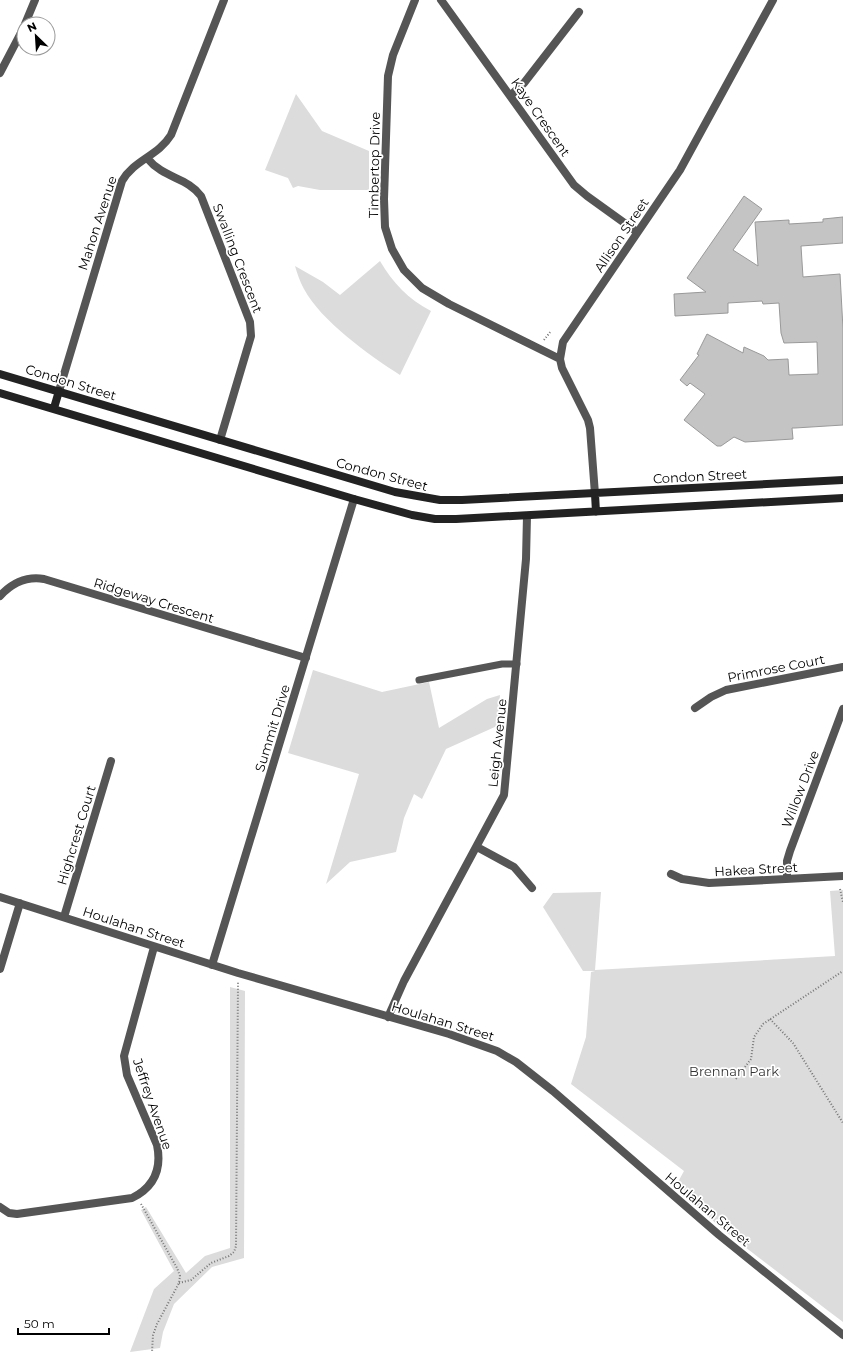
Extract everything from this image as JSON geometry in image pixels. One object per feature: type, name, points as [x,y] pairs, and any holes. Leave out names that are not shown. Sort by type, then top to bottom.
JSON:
[{"type":"main road","name":"Condon Street","points":[[0,374],[59,390],[395,492],[440,500],[595,494],[843,480]]},
{"type":"main road","name":"Mahon Avenue","points":[[54,408],[59,390]]},
{"type":"main road","points":[[0,393],[354,499],[412,515],[435,519],[527,516],[843,498]]},
{"type":"main road","points":[[595,494],[596,512]]},
{"type":"street","points":[[28,16],[35,0]]},
{"type":"street","name":"Mahon Avenue","points":[[59,390],[122,181],[130,170],[164,146],[171,135],[224,0]]},
{"type":"street","name":"Timbertop Drive","points":[[415,0],[393,55],[388,76],[384,199],[385,227],[392,249],[404,270],[422,288],[449,304],[560,359]]},
{"type":"street","name":"Kaye Crescent","points":[[441,0],[511,95],[574,185],[638,232]]},
{"type":"street","name":"Allison Street","points":[[595,494],[588,420],[565,376],[560,359],[563,342],[680,170],[773,0]]},
{"type":"street","points":[[511,95],[524,83],[579,12]]},
{"type":"street","points":[[0,73],[16,42]]},
{"type":"street","name":"Swalling Crescent","points":[[147,158],[159,171],[192,186],[202,196],[250,322],[251,336],[220,440]]},
{"type":"street","name":"Summit Drive","points":[[212,964],[354,499]]},
{"type":"street","name":"Leigh Avenue","points":[[388,1017],[404,981],[500,804],[506,787],[528,541],[527,516]]},
{"type":"street","name":"Ridgeway Crescent","points":[[0,596],[6,589],[19,581],[29,578],[44,579],[306,658]]},
{"type":"street","name":"Primrose Court","points":[[696,708],[711,697],[726,690],[843,667]]},
{"type":"street","name":"Willow Drive","points":[[787,879],[787,862],[790,851],[843,710]]},
{"type":"street","name":"Highcrest Court","points":[[64,917],[111,761]]},
{"type":"street","points":[[477,847],[514,867],[532,888]]},
{"type":"street","name":"Hakea Street","points":[[671,874],[682,879],[709,883],[843,876]]},
{"type":"street","name":"Houlahan Street","points":[[0,898],[64,917],[154,947],[481,1044],[497,1051],[516,1062],[559,1096],[719,1235],[843,1335]]},
{"type":"street","points":[[0,968],[20,903]]},
{"type":"street","name":"Jeffrey Avenue","points":[[0,1207],[9,1214],[18,1214],[132,1198],[144,1191],[156,1178],[160,1157],[157,1145],[127,1075],[124,1056],[154,947]]},
{"type":"lane","points":[[419,680],[502,664],[517,664]]},
{"type":"path","points":[[840,889],[843,902]]},
{"type":"path","points":[[736,1079],[751,1059],[754,1037],[757,1031],[770,1019],[843,971]]},
{"type":"path","points":[[179,1283],[191,1280],[211,1263],[229,1256],[234,1252],[236,1246],[238,972]]},
{"type":"path","points":[[770,1019],[793,1044],[843,1123]]},
{"type":"path","points":[[140,1202],[180,1276],[179,1283],[157,1324],[153,1335],[152,1352]]},
{"type":"green space","points":[[296,94],[322,131],[369,151],[369,190],[320,190],[298,186],[293,188],[288,178],[265,170]]},
{"type":"green space","points":[[380,261],[390,276],[408,296],[431,311],[400,375],[360,347],[322,313],[304,289],[295,266],[323,282],[340,295]]},
{"type":"green space","points":[[313,670],[382,692],[429,682],[439,728],[487,699],[500,695],[497,726],[446,749],[422,799],[414,794],[404,818],[396,852],[350,862],[326,884],[359,774],[288,753]]},
{"type":"green space","name":"Brennan Park","points":[[843,890],[843,1322],[736,1240],[715,1222],[695,1203],[678,1182],[684,1171],[571,1084],[586,1037],[591,972],[595,971],[583,971],[543,907],[553,893],[601,892],[595,970],[835,956],[830,891]]},
{"type":"green space","points":[[230,987],[245,991],[244,1258],[212,1267],[174,1304],[163,1332],[160,1348],[130,1352],[154,1289],[174,1271],[141,1210],[146,1207],[186,1273],[205,1256],[230,1248]]},
{"type":"building","points":[[744,196],[762,209],[733,250],[758,266],[755,222],[789,220],[789,224],[823,222],[823,219],[843,217],[843,243],[801,246],[803,277],[840,274],[843,329],[843,425],[792,428],[793,439],[745,442],[734,437],[721,446],[717,446],[684,420],[705,394],[690,383],[687,386],[680,380],[699,355],[697,354],[707,334],[743,353],[744,347],[764,356],[768,360],[788,359],[789,375],[818,374],[817,342],[784,343],[781,333],[779,303],[763,304],[762,301],[728,303],[728,313],[675,316],[674,294],[706,292],[687,278]]}]
